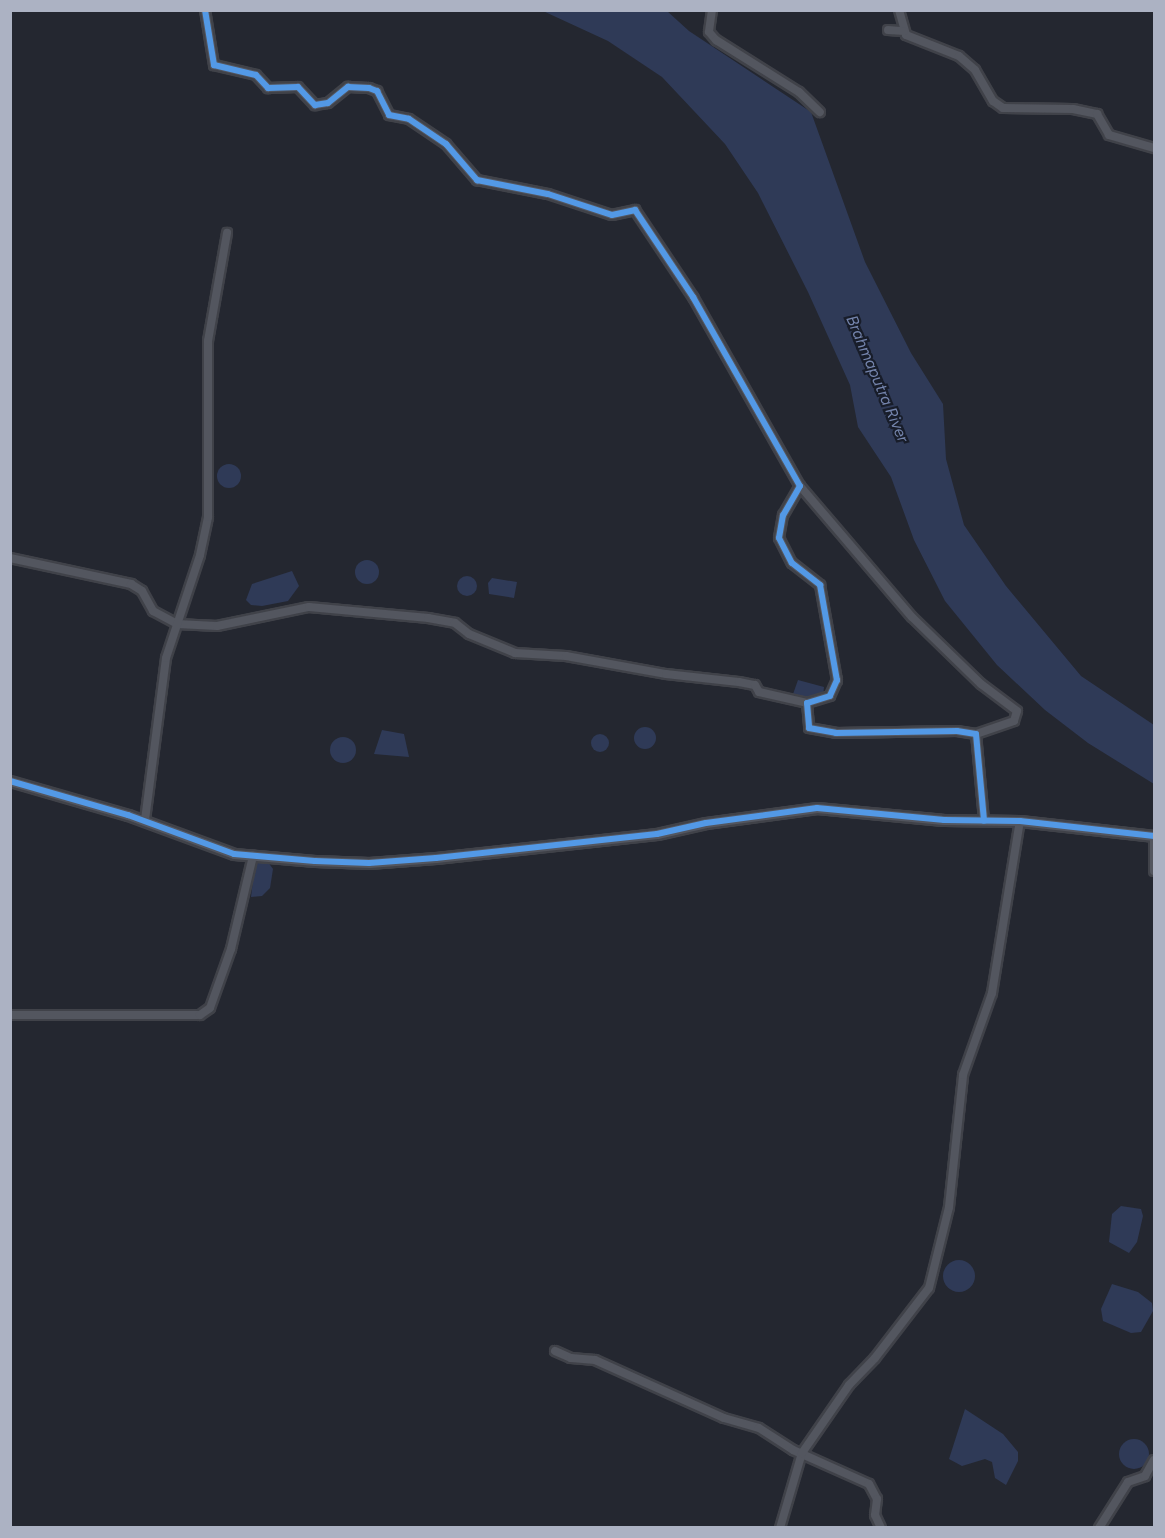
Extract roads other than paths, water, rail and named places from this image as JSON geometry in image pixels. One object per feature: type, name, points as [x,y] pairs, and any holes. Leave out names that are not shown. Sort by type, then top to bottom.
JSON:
[{"type":"street","points":[[205,10],[214,65],[256,75],[268,88],[298,87],[315,105],[328,104],[348,87],[369,88],[380,96],[385,111],[409,119],[446,144],[477,180],[548,194],[612,214],[635,210],[693,297],[734,376],[800,486],[912,617],[981,684],[1017,711],[1014,721],[976,735],[957,731],[815,732],[809,729],[807,703]]},
{"type":"street","points":[[712,10],[709,32],[716,40],[799,92],[820,112]]},
{"type":"street","points":[[900,10],[904,31]]},
{"type":"street","points":[[888,30],[904,31],[968,63],[993,100],[1003,108],[1074,109],[1097,114],[1109,135],[1155,148]]},
{"type":"street","points":[[145,820],[159,727],[157,700],[177,624],[200,555],[208,517],[208,341],[227,232]]},
{"type":"street","points":[[10,558],[131,584],[142,591],[153,610],[177,624],[217,626],[309,607],[428,618],[455,623],[469,634],[515,653],[566,656],[666,674],[739,682],[755,685],[759,692],[807,703],[830,696],[837,680],[820,585],[792,563],[779,538],[783,515],[800,486]]},
{"type":"street","points":[[976,735],[984,821]]},
{"type":"street","points":[[10,781],[145,820],[234,854],[253,856],[369,863],[425,859],[657,834],[706,823],[818,808],[984,821],[1020,821],[1155,836],[1155,871]]},
{"type":"street","points":[[780,1527],[802,1453],[849,1385],[875,1358],[928,1288],[949,1207],[963,1075],[992,993],[1020,821]]},
{"type":"street","points":[[10,1015],[200,1015],[210,1008],[231,950],[253,856]]},
{"type":"street","points":[[555,1351],[571,1358],[595,1360],[724,1418],[759,1428],[802,1453],[869,1484],[877,1499],[875,1515],[881,1527]]},
{"type":"street","points":[[1099,1527],[1128,1482],[1145,1476],[1155,1460]]},
{"type":"water","name":"Brahmaputra River","points":[[543,11],[667,11],[689,31],[811,112],[865,262],[911,353],[943,404],[946,459],[964,525],[1006,586],[1081,676],[1154,725],[1154,784],[1088,743],[1045,710],[997,665],[945,601],[914,540],[891,477],[858,427],[850,385],[808,292],[758,193],[725,144],[662,77],[608,41]]},
{"type":"water","points":[[229,464],[238,467],[241,476],[238,485],[229,488],[220,485],[217,476],[220,467]]},
{"type":"water","points":[[367,560],[372,561],[378,567],[378,577],[372,583],[367,584],[362,583],[356,577],[355,572],[356,567],[362,561]]},
{"type":"water","points":[[292,571],[299,586],[288,601],[262,606],[251,605],[246,600],[252,584]]},
{"type":"water","points":[[467,576],[474,579],[477,586],[474,593],[467,596],[460,593],[457,586],[460,579]]},
{"type":"water","points":[[492,578],[517,582],[514,598],[489,594],[488,583]]},
{"type":"water","points":[[798,680],[824,687],[823,696],[810,699],[792,697]]},
{"type":"water","points":[[641,727],[649,727],[656,734],[656,742],[649,749],[641,749],[634,742],[634,734]]},
{"type":"water","points":[[382,730],[404,734],[409,757],[374,754]]},
{"type":"water","points":[[600,734],[606,737],[609,743],[606,749],[600,752],[594,749],[591,743],[594,737]]},
{"type":"water","points":[[343,737],[352,741],[356,750],[352,759],[343,763],[334,759],[330,750],[334,741]]},
{"type":"water","points":[[268,862],[273,869],[270,888],[262,896],[251,897],[255,863]]},
{"type":"water","points":[[1121,1206],[1141,1209],[1143,1216],[1137,1242],[1129,1253],[1109,1242],[1112,1214]]},
{"type":"water","points":[[959,1260],[970,1265],[975,1276],[970,1287],[959,1292],[948,1287],[943,1276],[948,1265]]},
{"type":"water","points":[[1112,1284],[1138,1292],[1152,1303],[1153,1311],[1141,1332],[1131,1333],[1103,1321],[1101,1309]]},
{"type":"water","points":[[965,1409],[1003,1434],[1018,1452],[1018,1461],[1006,1485],[995,1478],[992,1462],[985,1459],[962,1466],[949,1459]]},
{"type":"water","points":[[1134,1439],[1145,1443],[1149,1454],[1145,1465],[1134,1469],[1123,1465],[1119,1454],[1123,1443]]}]
